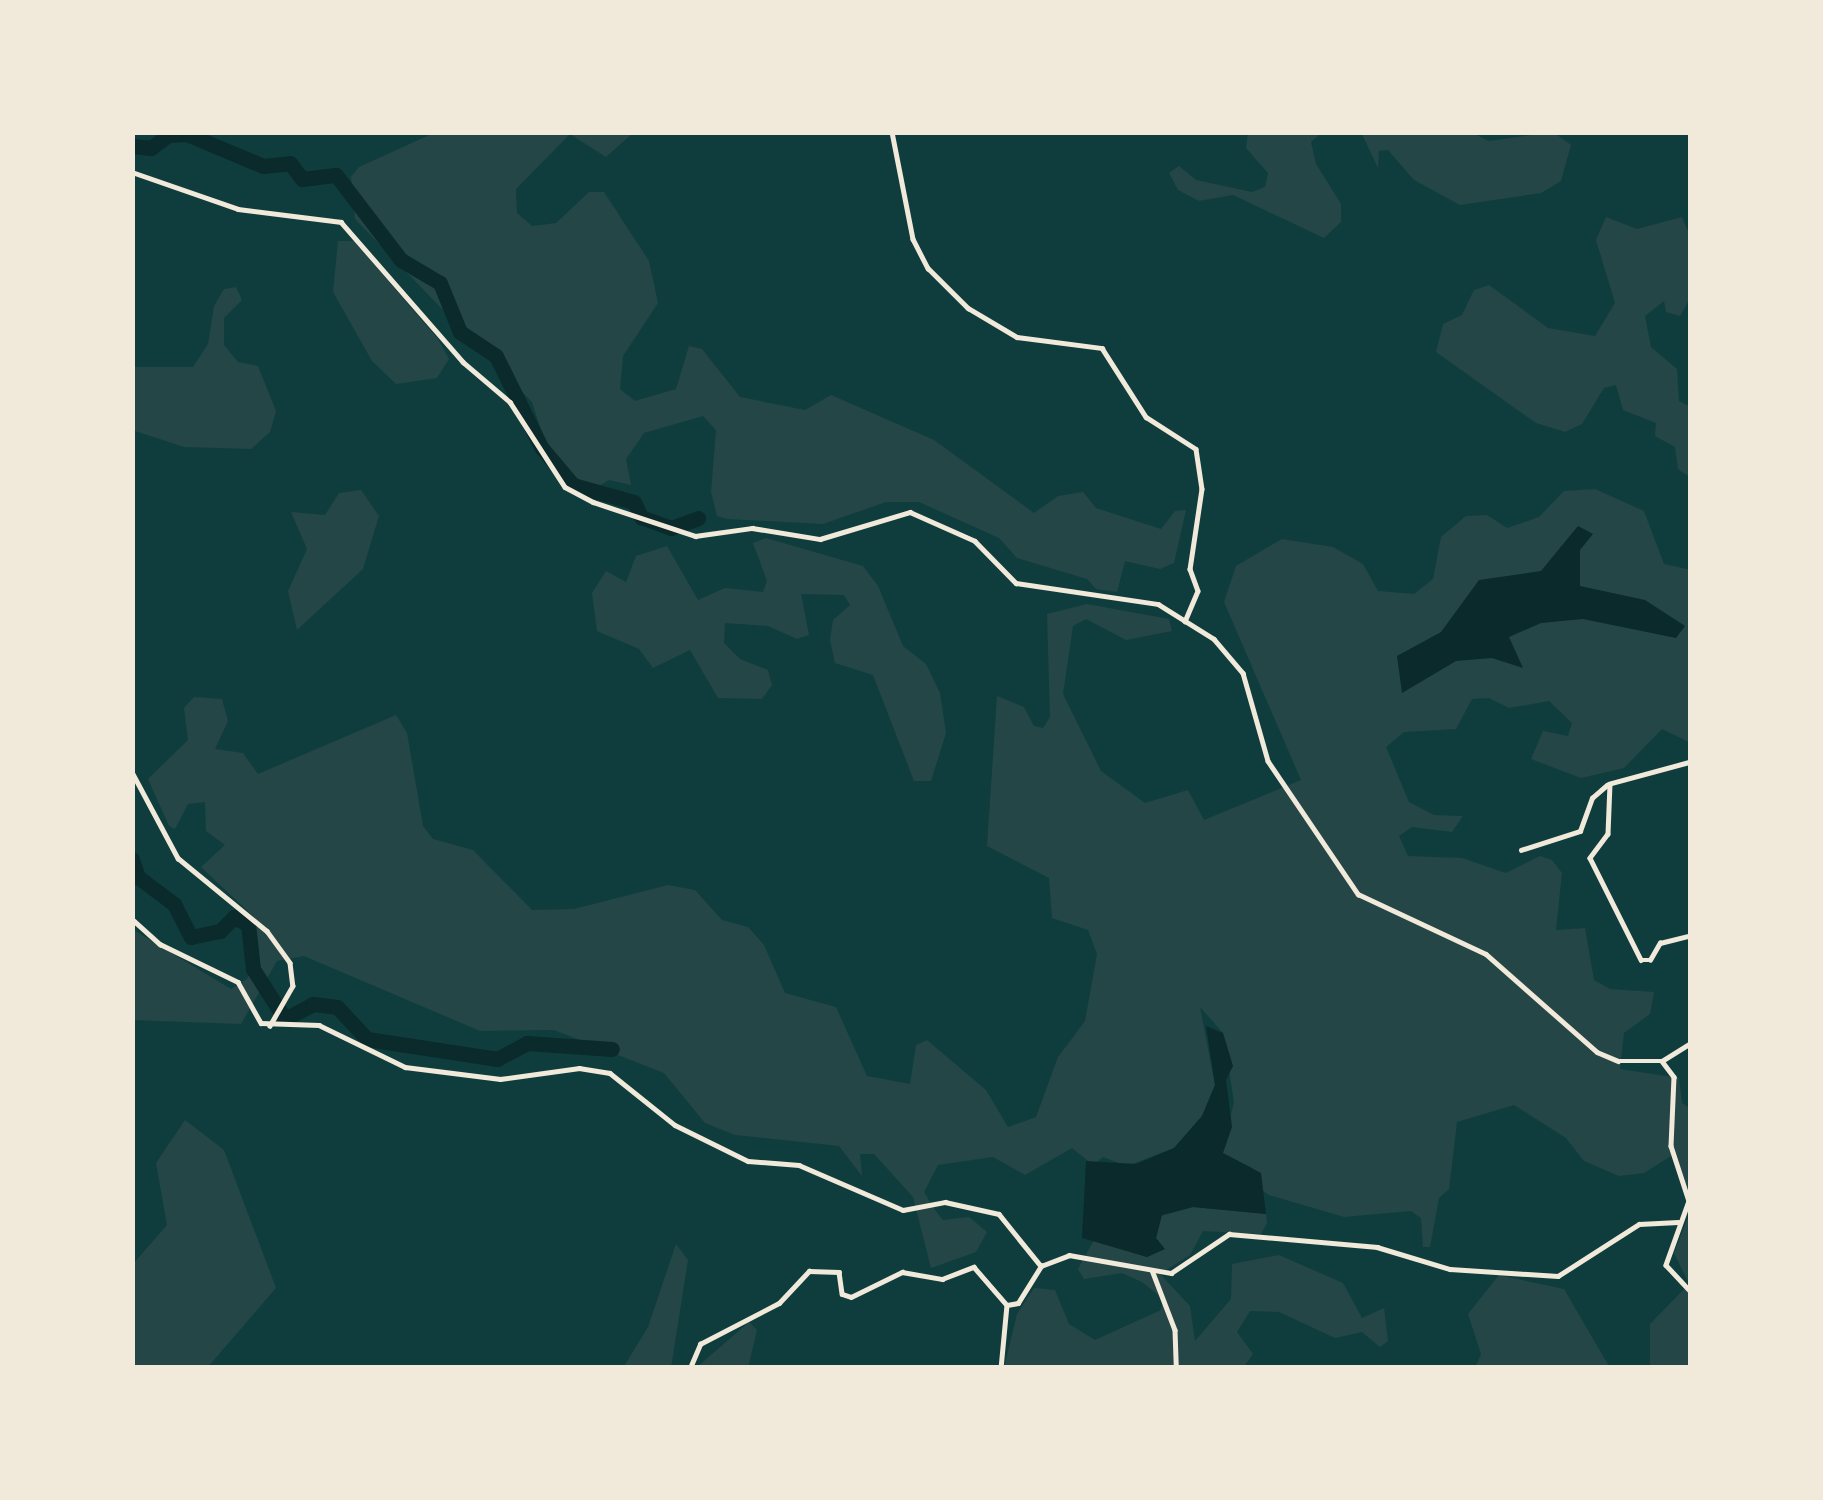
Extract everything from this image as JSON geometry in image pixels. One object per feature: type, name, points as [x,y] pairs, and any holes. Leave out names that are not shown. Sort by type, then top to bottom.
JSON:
[{"type":"street","points":[[892,132],[913,239],[928,268],[968,308],[1017,337],[1102,348],[1147,417],[1196,449],[1202,489],[1190,569],[1198,592],[1185,621]]},
{"type":"street","points":[[132,172],[238,209],[341,222],[463,362],[510,402],[565,487],[611,509],[680,535],[752,528],[809,539],[910,512],[975,541],[1016,583],[1158,604],[1185,621],[1243,673],[1268,760],[1358,893],[1486,954],[1597,1052],[1662,1061],[1691,1043]]},
{"type":"street","points":[[1521,850],[1586,827],[1592,798],[1610,784],[1691,762]]},
{"type":"street","points":[[132,772],[178,858],[267,931],[290,963],[293,986],[269,1026]]},
{"type":"street","points":[[1610,784],[1608,834],[1590,858],[1593,877],[1628,921],[1641,960],[1650,960],[1660,943],[1691,935]]},
{"type":"street","points":[[132,919],[160,944],[238,982],[256,1018],[269,1026],[319,1024],[405,1067],[500,1078],[578,1068],[610,1073],[675,1125],[748,1161],[799,1166],[903,1210],[945,1202],[999,1214],[1042,1266]]},
{"type":"street","points":[[1662,1061],[1674,1077],[1671,1146],[1689,1202],[1666,1264],[1691,1292]]},
{"type":"street","points":[[1007,1305],[1018,1303],[1042,1266],[1069,1255],[1181,1270],[1229,1234],[1377,1247],[1450,1268],[1558,1276],[1639,1224],[1678,1222]]},
{"type":"street","points":[[690,1368],[700,1344],[779,1303],[817,1269],[839,1272],[846,1297],[902,1272],[942,1280],[974,1267],[1007,1305],[1000,1368]]},
{"type":"street","points":[[1151,1269],[1175,1330],[1176,1368]]},
{"type":"shaded area","points":[[436,132],[634,132],[606,157],[570,134],[516,189],[517,213],[532,226],[556,223],[589,192],[604,192],[649,261],[658,303],[623,356],[620,389],[635,401],[676,389],[689,346],[702,349],[740,397],[805,410],[831,395],[934,440],[1034,513],[1058,496],[1083,492],[1096,508],[1161,529],[1175,511],[1186,510],[1174,563],[1160,569],[1125,561],[1117,592],[1096,589],[1087,579],[1017,558],[999,538],[919,502],[886,502],[823,524],[717,516],[711,492],[716,430],[703,416],[644,433],[626,459],[631,485],[609,480],[596,488],[574,477],[546,445],[532,402],[355,219],[351,177],[359,167]]},
{"type":"shaded area","points":[[1248,132],[1322,132],[1311,142],[1316,164],[1341,204],[1341,222],[1324,238],[1233,195],[1199,201],[1178,190],[1169,173],[1179,166],[1196,180],[1252,192],[1265,187],[1268,173],[1246,148]]},
{"type":"shaded area","points":[[1361,132],[1470,132],[1489,141],[1553,132],[1571,145],[1561,181],[1541,193],[1460,205],[1414,180],[1388,150],[1379,151],[1378,168]]},
{"type":"shaded area","points":[[1606,217],[1637,229],[1682,217],[1691,238],[1691,297],[1680,316],[1666,312],[1664,301],[1645,316],[1651,347],[1677,369],[1679,401],[1691,407],[1691,478],[1678,469],[1675,447],[1655,436],[1656,423],[1623,410],[1616,385],[1604,388],[1582,424],[1565,432],[1536,423],[1436,352],[1443,324],[1462,315],[1474,290],[1489,285],[1548,328],[1595,336],[1615,303],[1596,240]]},
{"type":"shaded area","points":[[338,241],[354,241],[438,339],[449,359],[437,378],[396,384],[372,361],[333,292]]},
{"type":"shaded area","points":[[236,287],[242,300],[224,318],[224,345],[238,362],[258,366],[276,411],[270,432],[251,449],[184,447],[132,430],[132,367],[193,367],[208,344],[214,306],[224,289]]},
{"type":"shaded area","points":[[1595,489],[1644,511],[1664,564],[1691,570],[1691,743],[1662,729],[1624,768],[1581,778],[1531,759],[1543,731],[1568,736],[1572,723],[1549,701],[1509,708],[1489,698],[1472,699],[1456,729],[1404,732],[1386,747],[1409,802],[1434,815],[1463,816],[1452,832],[1412,827],[1399,836],[1408,856],[1462,858],[1506,873],[1540,856],[1552,860],[1562,873],[1556,930],[1585,928],[1594,980],[1610,989],[1654,992],[1650,1014],[1624,1033],[1620,1069],[1679,1078],[1682,1103],[1691,1109],[1691,1198],[1671,1156],[1644,1173],[1619,1176],[1584,1161],[1566,1138],[1514,1105],[1457,1122],[1449,1189],[1439,1198],[1430,1247],[1423,1247],[1421,1218],[1411,1211],[1344,1217],[1269,1195],[1256,1186],[1252,1168],[1222,1153],[1234,1102],[1223,1033],[1200,1007],[1215,1085],[1202,1116],[1174,1148],[1127,1166],[1103,1157],[1093,1165],[1072,1148],[1025,1175],[993,1157],[938,1165],[924,1192],[935,1210],[943,1220],[969,1217],[987,1232],[976,1252],[931,1268],[913,1197],[874,1154],[860,1154],[862,1176],[839,1146],[735,1135],[705,1123],[664,1073],[554,1030],[480,1031],[304,956],[277,961],[241,1024],[132,1020],[132,929],[231,989],[247,979],[259,951],[253,916],[201,867],[225,845],[206,831],[205,802],[188,804],[175,829],[169,826],[148,779],[188,740],[184,708],[194,697],[222,699],[228,721],[215,749],[243,753],[258,774],[396,715],[407,733],[423,826],[433,839],[473,850],[532,910],[574,909],[668,885],[695,890],[722,920],[748,927],[764,945],[785,993],[836,1007],[867,1076],[910,1084],[916,1045],[927,1040],[986,1090],[1008,1127],[1036,1117],[1058,1057],[1085,1021],[1097,954],[1088,930],[1052,918],[1049,878],[987,846],[997,696],[1024,707],[1034,726],[1043,728],[1050,717],[1047,614],[1087,604],[1169,619],[1172,631],[1126,640],[1086,619],[1073,626],[1063,694],[1101,771],[1145,803],[1188,790],[1204,820],[1301,780],[1224,602],[1236,566],[1282,539],[1333,547],[1363,564],[1378,591],[1414,594],[1433,579],[1441,537],[1466,516],[1487,515],[1507,528],[1539,517],[1564,491]]},
{"type":"shaded area","points":[[361,490],[379,516],[363,569],[297,630],[288,591],[307,549],[291,512],[325,515],[339,493]]},
{"type":"shaded area","points":[[1578,526],[1593,534],[1580,550],[1580,586],[1645,600],[1685,626],[1676,638],[1583,619],[1541,623],[1509,637],[1523,668],[1492,658],[1456,661],[1402,693],[1397,656],[1441,632],[1479,580],[1541,571]]},
{"type":"shaded area","points":[[766,538],[863,566],[878,586],[903,646],[926,664],[940,693],[946,733],[931,781],[914,781],[873,675],[835,663],[830,640],[833,620],[850,605],[844,595],[801,594],[809,635],[797,639],[768,626],[725,623],[724,643],[740,659],[768,670],[772,685],[762,699],[718,698],[690,650],[653,668],[639,649],[597,631],[592,593],[606,571],[626,582],[636,556],[667,546],[698,600],[725,588],[763,592],[767,581],[753,543]]},
{"type":"shaded area","points":[[1206,1026],[1223,1033],[1233,1066],[1226,1080],[1232,1127],[1223,1153],[1261,1173],[1266,1214],[1193,1207],[1162,1215],[1156,1238],[1165,1249],[1147,1257],[1082,1238],[1086,1161],[1136,1164],[1174,1148],[1202,1116],[1215,1085]]},
{"type":"shaded area","points":[[185,1120],[224,1150],[276,1288],[207,1368],[132,1368],[132,1265],[167,1225],[156,1163]]},
{"type":"shaded area","points":[[1193,1207],[1266,1214],[1267,1223],[1261,1234],[1203,1231],[1190,1255],[1160,1274],[1190,1306],[1195,1341],[1231,1299],[1232,1264],[1279,1255],[1343,1283],[1362,1318],[1384,1308],[1388,1341],[1380,1347],[1362,1332],[1335,1338],[1279,1312],[1250,1311],[1237,1332],[1253,1354],[1243,1368],[1004,1368],[1017,1314],[1034,1288],[1055,1290],[1069,1324],[1095,1340],[1161,1310],[1163,1299],[1142,1282],[1122,1273],[1084,1279],[1078,1269],[1094,1240],[1147,1257],[1164,1249],[1156,1238],[1161,1216]]},
{"type":"shaded area","points":[[1691,1209],[1691,1368],[1650,1368],[1650,1324],[1689,1284],[1674,1253]]},
{"type":"shaded area","points":[[676,1244],[688,1260],[671,1368],[623,1368],[648,1327]]},
{"type":"shaded area","points":[[1499,1275],[1564,1289],[1610,1368],[1475,1368],[1481,1354],[1468,1314]]},
{"type":"shaded area","points":[[749,1322],[757,1330],[748,1368],[696,1368]]},
{"type":"waterway","points":[[132,146],[151,148],[168,135],[187,134],[263,166],[290,163],[302,179],[336,175],[401,260],[440,283],[460,332],[496,356],[541,447],[573,485],[634,502],[641,517],[671,528],[698,518]]},
{"type":"waterway","points":[[132,859],[138,877],[174,904],[191,937],[220,931],[234,917],[248,924],[253,969],[285,1019],[313,1004],[337,1007],[367,1039],[497,1059],[527,1043],[612,1049]]}]
